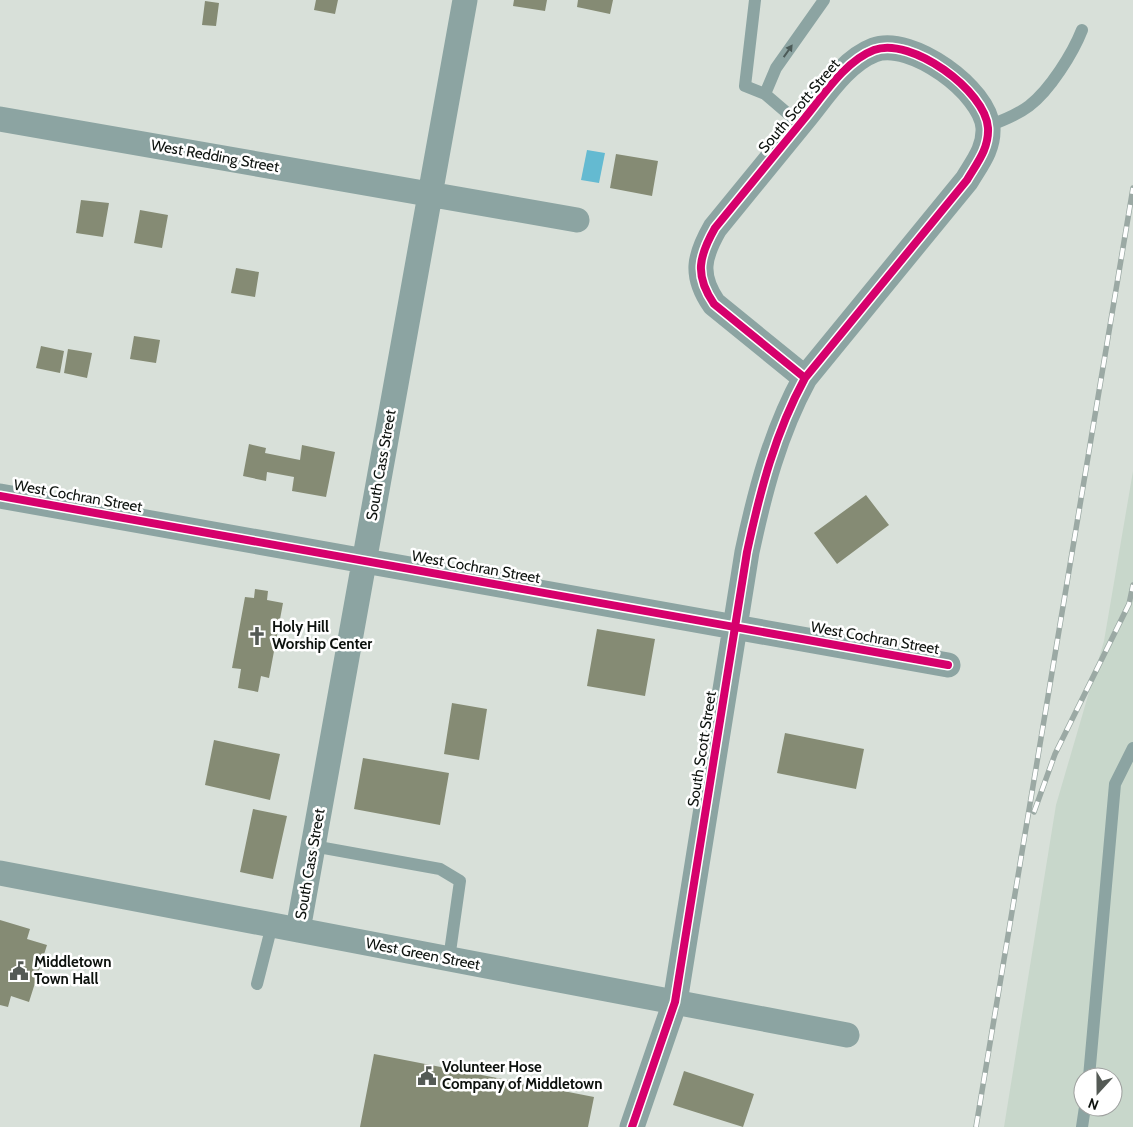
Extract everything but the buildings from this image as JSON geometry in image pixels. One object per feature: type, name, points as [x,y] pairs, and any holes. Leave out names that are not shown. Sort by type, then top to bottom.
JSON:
[{"type":"street","name":"South Cass Street","points":[[298,930],[465,0]]},
{"type":"street","name":"South Scott Street","points":[[632,1127],[675,1002],[735,627],[758,498],[777,439],[790,406],[805,378],[967,180],[983,155],[987,142],[988,126],[983,110],[971,93],[924,56],[907,49],[891,46],[873,50],[856,61],[839,77],[715,228],[706,244],[701,260],[700,276],[704,290],[714,304],[805,378]]},
{"type":"street","name":"West Redding Street","points":[[0,119],[577,220]]},
{"type":"street","name":"West Cochran Street","points":[[0,496],[948,665]]},
{"type":"street","name":"West Green Street","points":[[0,873],[847,1035]]},
{"type":"lane","points":[[755,0],[745,86],[765,94],[800,124]]},
{"type":"lane","points":[[765,94],[776,68],[824,0]]},
{"type":"lane","points":[[988,126],[1030,106],[1077,44],[1082,30]]},
{"type":"lane","points":[[1090,1067],[1115,784],[1133,748]]},
{"type":"lane","points":[[313,846],[440,869],[460,881],[450,959]]},
{"type":"lane","points":[[257,984],[272,925]]},
{"type":"shaded area","points":[[1133,471],[1133,1127],[1004,1127],[1056,805],[1104,641]]},
{"type":"water","points":[[587,150],[605,153],[599,183],[581,180]]},
{"type":"railway","points":[[976,1127],[1133,188]]},
{"type":"railway","points":[[1034,812],[1055,754],[1129,604],[1133,585]]},
{"type":"cycle path","points":[[632,1127],[675,1002],[747,552],[757,507],[777,441],[794,399],[805,378],[967,180],[982,156],[987,143],[988,128],[984,113],[975,98],[961,83],[944,70],[926,59],[907,51],[889,48],[874,50],[863,55],[844,71],[715,228],[702,257],[701,275],[703,284],[714,304],[805,378]]},
{"type":"cycle path","points":[[0,496],[948,665]]},
{"type":"place","name":"Holy Hill Worship Center","points":[[257,636]]},
{"type":"place","name":"Middletown Town Hall","points":[[19,971]]},
{"type":"place","name":"Volunteer Hose Company of Middletown","points":[[427,1076]]}]
